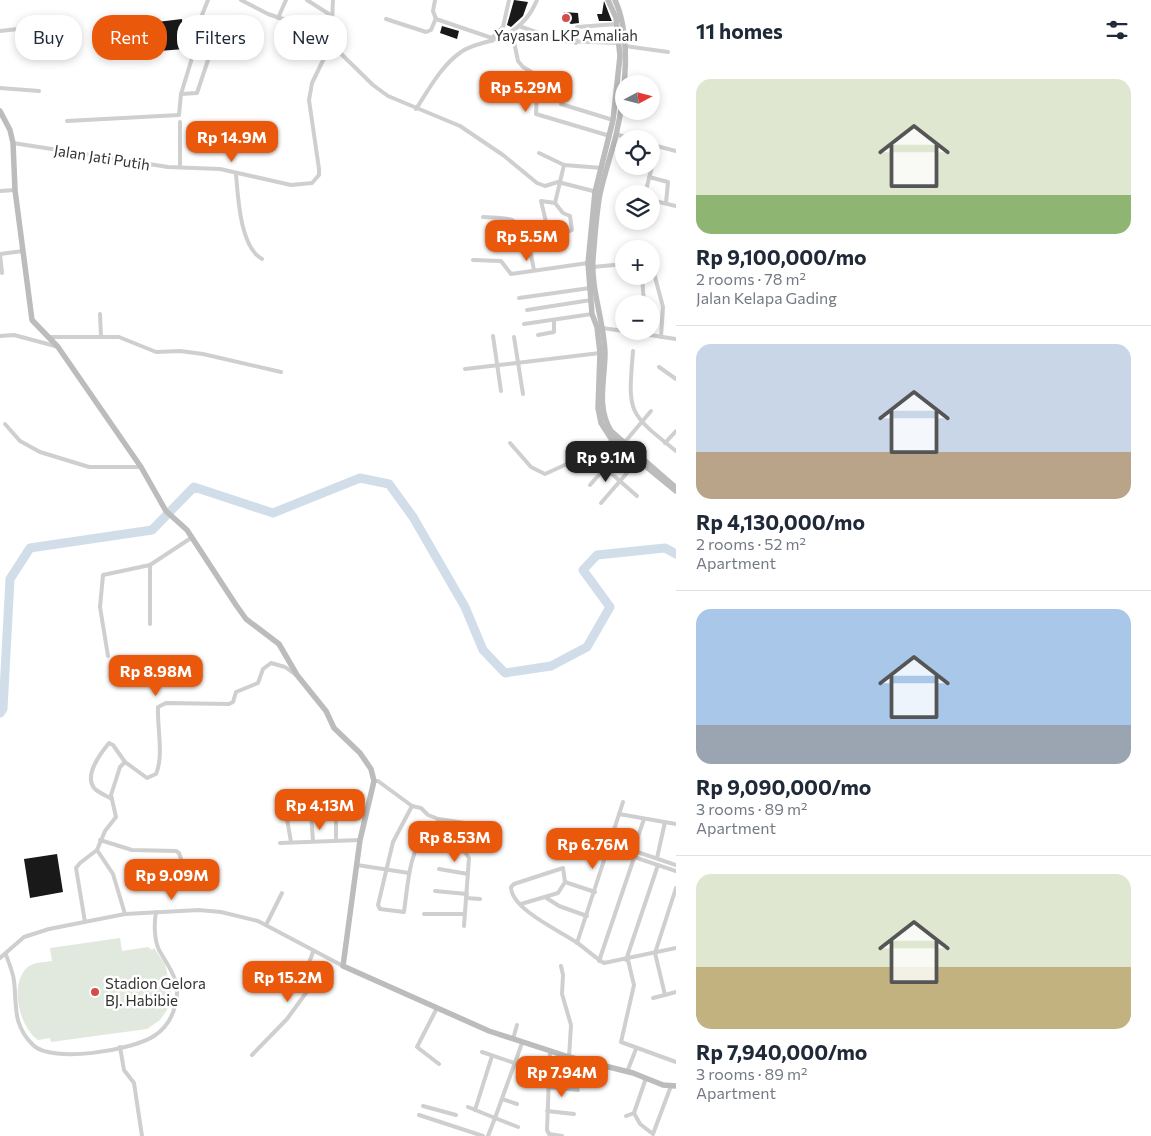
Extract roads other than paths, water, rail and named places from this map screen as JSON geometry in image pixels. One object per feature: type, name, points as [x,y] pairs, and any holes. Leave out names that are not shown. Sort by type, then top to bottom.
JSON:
[{"type":"street","points":[[67,121],[179,115],[181,94],[196,45],[200,20],[208,0]]},
{"type":"street","points":[[241,0],[274,16]]},
{"type":"street","points":[[279,15],[286,0]]},
{"type":"street","points":[[307,0],[330,15]]},
{"type":"street","points":[[332,15],[334,0]]},
{"type":"street","points":[[435,0],[433,11],[436,18],[443,24],[492,39]]},
{"type":"street","points":[[492,39],[503,27],[509,0]]},
{"type":"street","points":[[416,109],[449,62],[463,50],[512,32],[532,11],[536,0]]},
{"type":"street","points":[[608,0],[614,11],[622,44]]},
{"type":"street","points":[[597,192],[613,135],[622,62],[621,17],[615,0]]},
{"type":"street","points":[[386,19],[426,32],[431,30],[436,18]]},
{"type":"street","points":[[576,43],[577,27],[617,24]]},
{"type":"street","points":[[519,26],[555,39],[576,43],[622,44],[668,52]]},
{"type":"street","points":[[0,31],[15,29]]},
{"type":"street","points":[[512,32],[518,61],[523,67],[538,76],[536,114],[613,135]]},
{"type":"street","points":[[181,94],[197,94],[209,60]]},
{"type":"street","name":"Jalan Jati Putih","points":[[13,143],[168,167],[220,169],[236,174],[301,186],[316,180],[319,169],[309,100],[312,83],[323,60]]},
{"type":"street","points":[[347,60],[373,85],[393,99],[451,122],[475,135],[537,183],[545,186],[558,182],[597,192]]},
{"type":"street","points":[[622,62],[613,120],[613,135],[602,168],[597,192],[590,265],[592,314],[600,327],[601,423],[613,440],[622,445],[676,491]]},
{"type":"street","points":[[0,88],[39,92]]},
{"type":"street","points":[[561,104],[613,120]]},
{"type":"street","points":[[0,111],[10,130],[13,143],[15,190],[30,315],[46,337],[58,347],[141,467],[166,510],[187,530],[242,614],[279,644],[297,676],[326,711],[334,728],[368,763],[374,781],[360,840],[343,966]]},
{"type":"street","points":[[180,122],[180,166]]},
{"type":"street","points":[[660,146],[676,151]]},
{"type":"street","points":[[539,153],[564,165],[602,168]]},
{"type":"street","points":[[555,203],[541,201],[548,230],[554,236],[572,230],[570,216],[563,213],[555,203],[558,182],[564,165]]},
{"type":"street","points":[[236,174],[239,211],[252,252],[262,259]]},
{"type":"street","points":[[647,185],[649,177],[669,183],[666,203]]},
{"type":"street","points":[[0,191],[15,190]]},
{"type":"street","points":[[660,202],[676,206]]},
{"type":"street","points":[[483,217],[514,220],[527,239],[534,270]]},
{"type":"street","points":[[2,273],[0,254],[23,251]]},
{"type":"street","points":[[473,260],[501,261],[512,274],[534,270],[615,264]]},
{"type":"street","points":[[590,265],[605,356],[600,402],[608,426],[622,445]]},
{"type":"street","points":[[657,285],[663,307],[661,336],[676,339]]},
{"type":"street","points":[[519,298],[590,288]]},
{"type":"street","points":[[527,310],[591,300]]},
{"type":"street","points":[[100,314],[101,337]]},
{"type":"street","points":[[524,324],[592,314]]},
{"type":"street","points":[[538,334],[554,332],[554,320]]},
{"type":"street","points":[[600,327],[615,330]]},
{"type":"street","points":[[0,336],[14,336],[58,347]]},
{"type":"street","points":[[493,336],[501,391]]},
{"type":"street","points":[[46,337],[123,338],[156,352],[180,351],[195,353],[281,372]]},
{"type":"street","points":[[514,337],[523,394]]},
{"type":"street","points":[[633,351],[630,394],[632,407],[641,423],[676,451]]},
{"type":"street","points":[[465,369],[600,353]]},
{"type":"street","points":[[659,367],[676,379]]},
{"type":"street","points":[[622,445],[651,411]]},
{"type":"street","points":[[5,424],[20,441],[40,452],[89,467],[141,467]]},
{"type":"street","points":[[666,443],[676,431]]},
{"type":"street","points":[[510,443],[523,459],[542,474],[551,472],[589,454],[613,440]]},
{"type":"street","points":[[589,454],[619,483],[637,496]]},
{"type":"street","points":[[601,503],[639,459]]},
{"type":"street","points":[[639,459],[676,487]]},
{"type":"street","points":[[590,485],[604,469]]},
{"type":"street","points":[[108,656],[103,633],[105,624],[100,607],[102,575],[150,565],[191,538]]},
{"type":"street","points":[[150,565],[150,624]]},
{"type":"street","points":[[112,799],[95,788],[91,779],[92,772],[109,743],[112,744],[125,762],[147,778],[156,774],[161,761],[157,725],[158,707],[161,705],[166,703],[229,704],[233,702],[236,692],[258,683],[263,669],[271,663],[285,667],[297,676]]},
{"type":"street","points":[[85,922],[76,868],[97,850],[100,840],[116,817],[112,799],[112,788],[120,767],[125,762]]},
{"type":"street","points":[[374,781],[378,781],[412,806],[422,808],[428,815],[438,819],[478,825]]},
{"type":"street","points":[[577,943],[623,802]]},
{"type":"street","points":[[412,806],[393,842],[378,908],[404,912],[409,873],[418,842],[426,830]]},
{"type":"street","points":[[336,811],[336,840]]},
{"type":"street","points":[[311,812],[312,841]]},
{"type":"street","points":[[619,814],[676,824]]},
{"type":"street","points":[[287,819],[291,842]]},
{"type":"street","points":[[438,819],[454,833]]},
{"type":"street","points":[[599,960],[634,857],[644,819]]},
{"type":"street","points":[[458,822],[450,847],[467,854],[468,874],[464,926]]},
{"type":"street","points":[[657,858],[665,822]]},
{"type":"street","points":[[100,840],[132,850],[179,852],[186,874],[204,875]]},
{"type":"street","points":[[280,843],[360,840]]},
{"type":"street","points":[[611,843],[676,865]]},
{"type":"street","points":[[595,844],[676,871]]},
{"type":"street","points":[[97,850],[114,874],[125,914]]},
{"type":"street","points":[[357,865],[409,873]]},
{"type":"street","points":[[658,865],[627,960],[634,985],[621,1041],[624,1045],[676,1062]]},
{"type":"street","points":[[521,904],[558,893],[565,882],[563,868],[512,885],[511,892],[521,904],[541,921],[607,964],[676,948]]},
{"type":"street","points":[[439,869],[468,874]]},
{"type":"street","points":[[565,882],[595,892]]},
{"type":"street","points":[[665,994],[655,953],[676,888]]},
{"type":"street","points":[[434,891],[480,899]]},
{"type":"street","points":[[266,925],[282,893]]},
{"type":"street","points":[[545,897],[559,906],[587,916]]},
{"type":"street","points":[[0,958],[29,935],[85,922],[125,914],[199,910],[221,912],[251,918],[343,966],[522,1043],[569,1057],[627,1072],[674,1086],[653,1134],[640,1124],[634,1113],[646,1078]]},
{"type":"street","points":[[6,955],[14,983],[15,1012],[25,1036],[34,1046],[42,1051],[64,1056],[143,1042],[160,1032],[171,1018],[175,1006],[177,986],[170,965],[156,942],[156,912]]},
{"type":"street","points":[[424,914],[464,914]]},
{"type":"street","points":[[252,1055],[287,1019],[314,982],[314,976],[306,971],[313,952]]},
{"type":"street","points":[[561,966],[563,975],[562,994],[572,1025],[569,1057]]},
{"type":"street","points":[[653,998],[676,992]]},
{"type":"street","points":[[437,1008],[417,1047],[439,1064]]},
{"type":"street","points":[[513,1039],[517,1025]]},
{"type":"street","points":[[488,1136],[522,1043]]},
{"type":"street","points":[[120,1047],[124,1070],[134,1083],[142,1136]]},
{"type":"street","points":[[627,1072],[636,1049]]},
{"type":"street","points":[[550,1051],[547,1111],[548,1132],[562,1136]]},
{"type":"street","points":[[482,1052],[535,1070]]},
{"type":"street","points":[[475,1110],[492,1056]]},
{"type":"street","points":[[548,1087],[578,1090]]},
{"type":"street","points":[[502,1099],[517,1104]]},
{"type":"street","points":[[423,1106],[456,1115]]},
{"type":"street","points":[[468,1107],[518,1127]]},
{"type":"street","points":[[441,1122],[445,1111]]},
{"type":"street","points":[[547,1111],[574,1114]]},
{"type":"street","points":[[626,1116],[634,1113]]},
{"type":"street","points":[[419,1115],[483,1136]]},
{"type":"waterway","points":[[0,713],[3,709],[10,579],[30,548],[152,530],[194,487],[273,513],[360,478],[389,484],[413,517],[465,607],[483,650],[505,673],[551,666],[587,647],[610,607],[583,570],[597,555],[665,548],[676,554]]},
{"type":"place","name":"Yayasan LKP Amaliah","points":[[566,18]]},
{"type":"place","name":"Stadion Gelora BJ. Habibie","points":[[95,992]]}]
